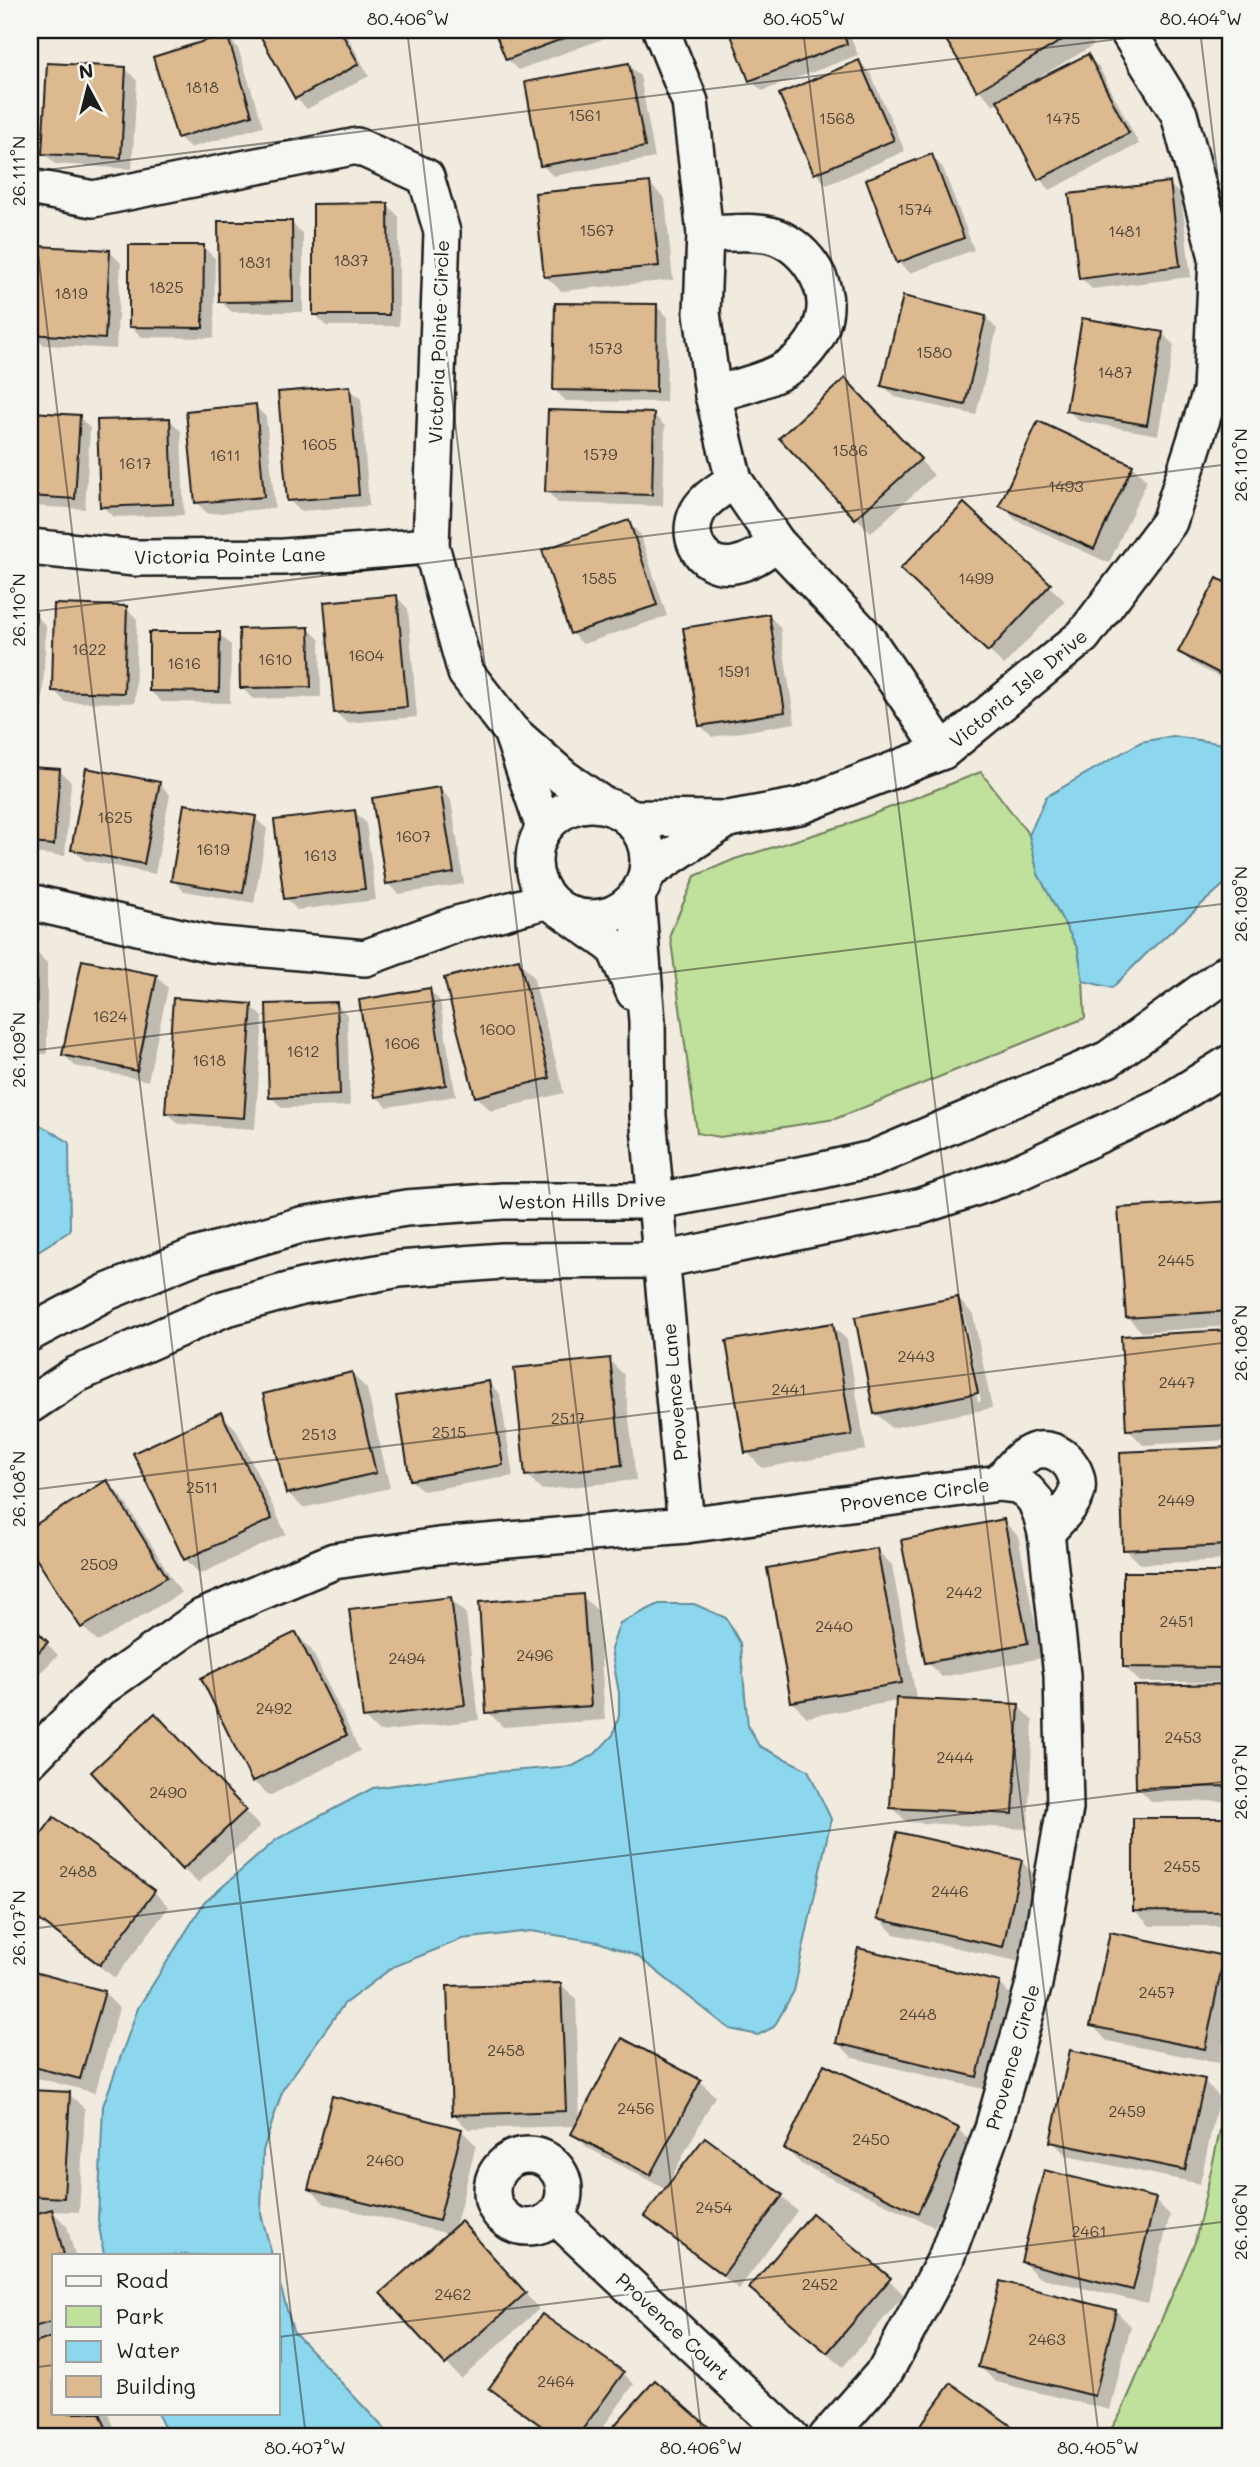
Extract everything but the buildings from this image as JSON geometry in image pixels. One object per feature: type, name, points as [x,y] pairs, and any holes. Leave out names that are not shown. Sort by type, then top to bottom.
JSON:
[{"type":"street","points":[[661,30],[690,102],[705,233],[702,313],[713,395],[734,480],[777,542],[865,636],[943,751]]},
{"type":"street","name":"Victoria Isle Drive","points":[[615,810],[728,819],[800,806],[943,751],[1083,636],[1168,522],[1211,391],[1217,257],[1179,114],[1127,30]]},
{"type":"street","name":"Victoria Pointe Circle","points":[[30,187],[93,199],[357,146],[426,177],[442,232],[431,546],[466,673],[511,731],[563,777],[615,810]]},
{"type":"street","points":[[705,233],[768,234],[795,245],[812,264],[822,289],[825,314],[816,338],[796,362],[768,378],[713,395]]},
{"type":"street","points":[[734,480],[703,504],[694,521],[692,538],[699,552],[713,564],[732,565],[751,560],[777,542]]},
{"type":"street","name":"Victoria Pointe Lane","points":[[30,547],[149,558],[284,557],[431,546]]},
{"type":"street","name":"Victoria Pointe Circle","points":[[511,731],[544,828]]},
{"type":"street","points":[[457,923],[558,907],[588,918],[614,914],[643,884],[646,841],[615,810],[588,803],[561,811],[544,828],[534,850],[533,865],[539,887],[558,907],[614,947],[647,1020]]},
{"type":"street","name":"Victoria Isle Drive","points":[[643,884],[728,819]]},
{"type":"street","points":[[30,902],[211,944],[365,958],[457,923],[515,888],[533,865]]},
{"type":"street","name":"Provence Lane","points":[[643,884],[648,1116],[686,1525]]},
{"type":"street","name":"Weston Hills Drive","points":[[30,1333],[107,1292],[195,1256],[301,1224],[406,1208],[503,1201],[657,1201],[872,1159],[1108,1059],[1230,971]]},
{"type":"street","points":[[30,1405],[75,1375],[223,1309],[302,1287],[399,1269],[502,1261],[663,1260],[918,1207],[1010,1176],[1161,1106],[1230,1063]]},
{"type":"street","points":[[999,1483],[1019,1460],[1031,1452],[1041,1449],[1055,1452],[1066,1460],[1077,1482],[1075,1494],[1068,1507],[1046,1533]]},
{"type":"street","name":"Provence Circle","points":[[30,1760],[100,1689],[202,1616],[334,1561],[438,1546],[686,1525],[999,1483],[1017,1485],[1027,1491],[1035,1500],[1046,1533],[1062,1675],[1065,1808],[1034,1984],[993,2129],[946,2258],[886,2370],[827,2437]]},
{"type":"street","name":"Provence Court","points":[[555,2216],[791,2437]]},
{"type":"green space","points":[[981,772],[1029,835],[1038,874],[1078,949],[1085,1018],[835,1119],[720,1137],[697,1133],[670,934],[695,876],[735,859],[845,825]]},
{"type":"green space","points":[[1230,2086],[1230,2437],[1106,2437],[1121,2413],[1195,2242]]},
{"type":"water","points":[[1173,736],[1230,745],[1230,879],[1112,988],[1083,981],[1078,949],[1038,874],[1029,835],[1046,797],[1141,742]]},
{"type":"water","points":[[30,1119],[69,1142],[70,1231],[30,1256]]},
{"type":"water","points":[[659,1604],[694,1604],[726,1618],[740,1643],[748,1726],[759,1746],[808,1770],[831,1819],[794,1991],[774,2027],[758,2035],[730,2029],[637,1956],[598,1942],[531,1931],[462,1939],[393,1967],[344,2004],[283,2089],[263,2151],[261,2214],[272,2254],[104,2254],[98,2220],[103,2106],[138,2008],[204,1903],[277,1839],[373,1788],[483,1773],[573,1766],[595,1754],[613,1735],[619,1716],[619,1693],[611,1649],[620,1623]]},
{"type":"water","points":[[280,2285],[293,2331],[392,2437],[169,2437],[158,2414],[280,2414]]}]
